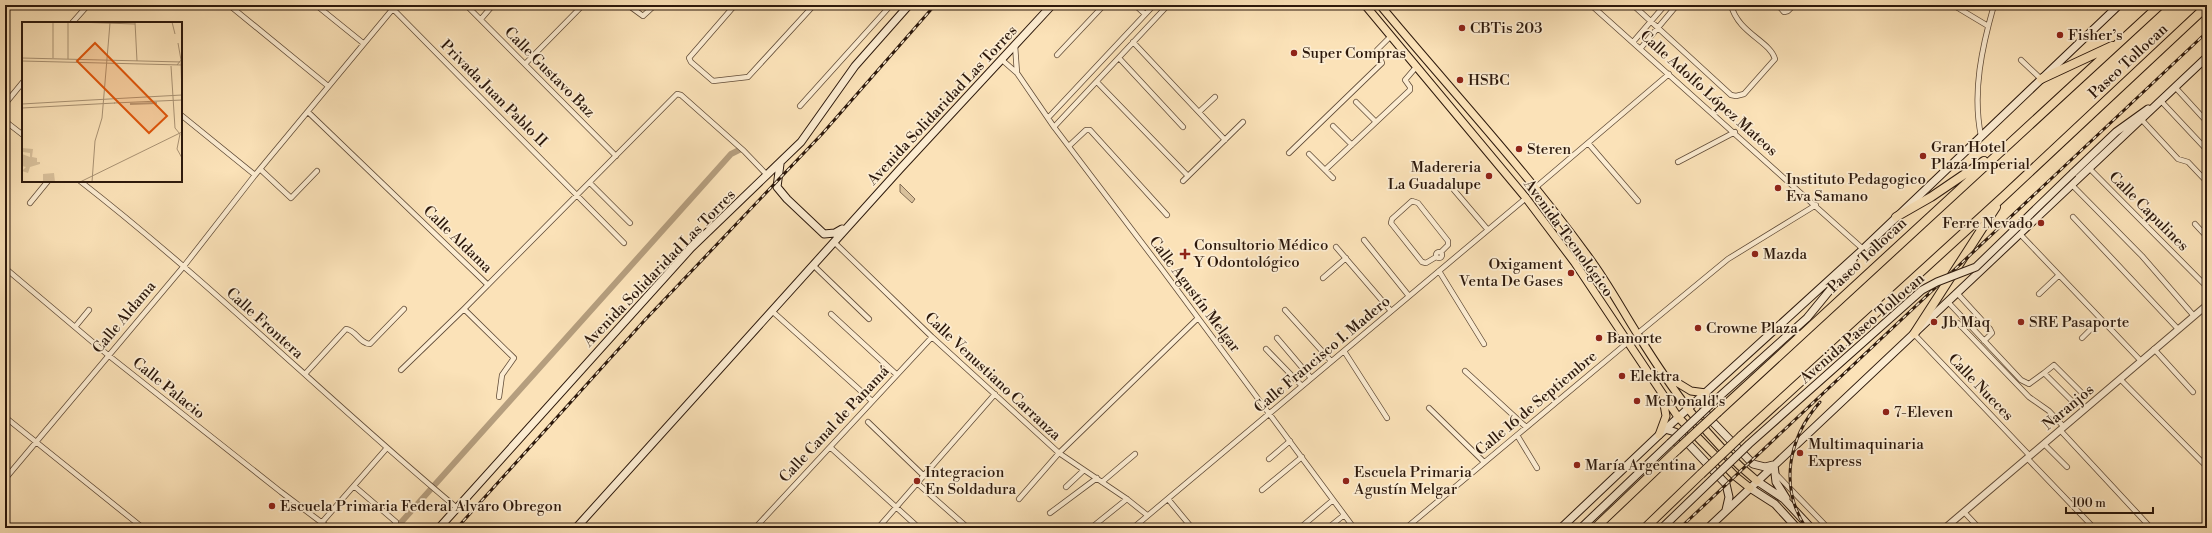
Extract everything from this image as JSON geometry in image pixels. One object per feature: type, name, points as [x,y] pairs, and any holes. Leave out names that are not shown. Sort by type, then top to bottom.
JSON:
[{"type":"highway","name":"Paseo Tollocan","points":[[1595,528],[1676,450],[2160,5]]},
{"type":"highway","name":"Paseo Tollocan","points":[[1645,528],[1741,436],[2004,196],[2207,6]]},
{"type":"highway","points":[[2041,79],[2118,44]]},
{"type":"highway","points":[[1896,218],[1963,176],[2018,136]]},
{"type":"highway","points":[[1914,334],[2004,196]]},
{"type":"main road","name":"Avenida Solidaridad Las Torres","points":[[439,528],[691,248],[767,176],[809,132],[855,66],[909,5]]},
{"type":"main road","name":"Avenida Solidaridad Las Torres","points":[[1038,20],[1048,5]]},
{"type":"main road","name":"Avenida Solidaridad Las Torres","points":[[576,528],[1001,58],[1052,5]]},
{"type":"main road","name":"Avenida Tecnológico","points":[[1365,5],[1526,198],[1575,263],[1678,418],[1734,476],[1750,488]]},
{"type":"main road","name":"Avenida Tecnológico","points":[[1380,5],[1535,188],[1599,270],[1662,372],[1687,409],[1742,468],[1757,481]]},
{"type":"main road","points":[[1561,528],[1662,432],[1862,250],[2116,6]]},
{"type":"main road","name":"Avenida Paseo Tollocan","points":[[1708,528],[1757,481],[1774,468],[2207,57]]},
{"type":"main road","name":"Avenida Paseo Tollocan","points":[[1662,528],[1749,444],[1922,290],[1937,282],[1976,267],[2073,173],[2128,123],[2161,101]]},
{"type":"main road","points":[[1468,128],[1478,120]]},
{"type":"main road","points":[[780,163],[777,187],[820,231],[827,234],[835,233],[852,222]]},
{"type":"main road","points":[[1581,528],[1711,404],[1807,318],[1841,279],[1862,250]]},
{"type":"main road","points":[[1614,323],[1626,315]]},
{"type":"main road","points":[[1662,372],[1683,387],[1706,393]]},
{"type":"main road","points":[[1660,392],[1666,407],[1666,416],[1662,432]]},
{"type":"main road","points":[[1706,393],[1704,408],[1713,423],[1753,464],[1774,468],[1776,482],[1792,507]]},
{"type":"main road","points":[[1662,432],[1675,432],[1682,437],[1726,484],[1729,497],[1725,512]]},
{"type":"main road","points":[[1757,481],[1771,489],[1792,507],[1811,528]]},
{"type":"main road","points":[[1750,488],[1775,504],[1796,527],[1803,519]]},
{"type":"street","points":[[73,22],[88,5]]},
{"type":"street","points":[[229,5],[328,86]]},
{"type":"street","points":[[316,5],[363,43]]},
{"type":"street","name":"Calle Gustavo Baz","points":[[466,5],[616,156]]},
{"type":"street","points":[[480,19],[493,5]]},
{"type":"street","points":[[525,64],[583,5]]},
{"type":"street","points":[[628,5],[643,16],[655,5]]},
{"type":"street","points":[[735,5],[689,58],[691,62],[713,81],[746,79],[814,5]]},
{"type":"street","points":[[800,106],[891,5]]},
{"type":"street","points":[[1057,55],[1104,5]]},
{"type":"street","points":[[1135,5],[1145,14]]},
{"type":"street","points":[[1048,118],[1154,5]]},
{"type":"street","points":[[1054,127],[1168,5]]},
{"type":"street","name":"Calle Adolfo López Mateos","points":[[1591,5],[1816,205],[1862,250]]},
{"type":"street","points":[[1633,5],[1731,95],[1739,96],[1744,94],[1775,59],[1771,52],[1738,22],[1731,5]]},
{"type":"street","points":[[1633,42],[1665,5]]},
{"type":"street","points":[[1640,49],[1677,5]]},
{"type":"street","points":[[1778,5],[1784,12],[1788,11],[1794,5]]},
{"type":"street","points":[[1953,5],[1988,26]]},
{"type":"street","points":[[1981,136],[1977,116],[1976,98],[1988,26],[1994,5]]},
{"type":"street","name":"Calle Aldama","points":[[5,479],[184,266],[255,175],[394,7]]},
{"type":"street","name":"Privada Juan Pablo II","points":[[394,7],[624,242]]},
{"type":"street","points":[[1289,153],[1382,63],[1377,50],[1391,36]]},
{"type":"street","points":[[1133,42],[1225,140]]},
{"type":"street","name":"Calle Agustín Melgar","points":[[1015,45],[1018,73]]},
{"type":"street","name":"Calle Agustín Melgar","points":[[1001,58],[1018,73],[1054,127],[1161,268],[1197,319],[1270,413],[1354,528]]},
{"type":"street","points":[[1119,58],[1184,127]]},
{"type":"street","points":[[2021,60],[2041,79]]},
{"type":"street","points":[[1325,170],[1410,90],[1410,87],[1405,80],[1417,66]]},
{"type":"street","points":[[1535,188],[1669,74]]},
{"type":"street","points":[[1097,82],[1188,176]]},
{"type":"street","points":[[5,104],[22,83]]},
{"type":"street","points":[[2176,87],[2207,122]]},
{"type":"street","points":[[401,370],[464,310],[678,94],[744,151],[767,176]]},
{"type":"street","points":[[1199,112],[1215,97]]},
{"type":"street","points":[[2161,101],[2206,149]]},
{"type":"street","points":[[1356,102],[1376,122]]},
{"type":"street","name":"Calle Aldama","points":[[308,112],[488,285]]},
{"type":"street","points":[[182,116],[255,175]]},
{"type":"street","points":[[5,120],[22,134]]},
{"type":"street","points":[[2142,120],[2178,159],[2188,162],[2207,182]]},
{"type":"street","points":[[1183,181],[1243,122]]},
{"type":"street","points":[[1333,126],[1352,145]]},
{"type":"street","points":[[1069,146],[1090,130],[1167,215]]},
{"type":"street","points":[[1678,162],[1735,132]]},
{"type":"street","points":[[1588,143],[1638,201]]},
{"type":"street","points":[[1309,154],[1333,178]]},
{"type":"street","name":"Calle Capulines","points":[[2090,169],[2207,287]]},
{"type":"street","points":[[260,170],[291,198],[317,170]]},
{"type":"street","points":[[30,203],[47,182]]},
{"type":"street","name":"Calle Frontera","points":[[81,182],[184,266],[386,449],[457,508]]},
{"type":"street","points":[[590,183],[630,223]]},
{"type":"street","points":[[2072,185],[2142,256],[2194,316]]},
{"type":"street","points":[[1454,190],[1488,230]]},
{"type":"street","name":"Calle Francisco I. Madero","points":[[1136,527],[1148,515],[1526,198]]},
{"type":"street","points":[[1412,201],[1416,202],[1448,241],[1448,245],[1439,256],[1424,263],[1391,221],[1412,201]]},
{"type":"street","points":[[1638,334],[1728,259],[1816,205]]},
{"type":"street","points":[[2073,217],[2178,329]]},
{"type":"street","points":[[2195,224],[2207,237]]},
{"type":"street","points":[[2020,234],[2141,361]]},
{"type":"street","points":[[1364,240],[1409,296]]},
{"type":"street","name":"Calle Venustiano Carranza","points":[[834,242],[932,337],[1059,453],[1097,478],[1148,515]]},
{"type":"street","points":[[1336,246],[1391,311]]},
{"type":"street","points":[[1439,256],[1446,265]]},
{"type":"street","points":[[1323,278],[1346,258]]},
{"type":"street","points":[[813,266],[870,319]]},
{"type":"street","name":"Calle Palacio","points":[[5,268],[108,355],[281,492],[329,528]]},
{"type":"street","points":[[1439,271],[1484,344]]},
{"type":"street","points":[[2039,294],[2059,275]]},
{"type":"street","points":[[1957,294],[1990,329],[1992,333],[1984,341]]},
{"type":"street","points":[[1948,302],[2025,382],[2034,382],[2054,365],[2083,394]]},
{"type":"street","name":"Naranjos","points":[[1945,528],[2207,305]]},
{"type":"street","points":[[305,374],[346,329],[351,330],[364,343],[370,344],[404,309]]},
{"type":"street","points":[[75,327],[89,310]]},
{"type":"street","points":[[464,310],[513,356],[513,360],[502,375],[499,397]]},
{"type":"street","points":[[1285,310],[1331,361]]},
{"type":"street","points":[[772,311],[872,401]]},
{"type":"street","points":[[831,314],[896,374]]},
{"type":"street","points":[[1020,499],[1059,453],[1197,319]]},
{"type":"street","points":[[2082,338],[2101,319]]},
{"type":"street","points":[[1958,323],[2029,397],[2049,411],[2062,428],[2151,528]]},
{"type":"street","name":"Calle Nueces","points":[[1914,334],[2094,528]]},
{"type":"street","name":"Calle Canal de Panamá","points":[[755,528],[896,374],[932,337]]},
{"type":"street","points":[[1277,338],[1311,378]]},
{"type":"street","name":"Calle 16 de Septiembre","points":[[1406,528],[1627,343]]},
{"type":"street","points":[[1266,349],[1302,386]]},
{"type":"street","points":[[2154,349],[2194,392]]},
{"type":"street","points":[[1344,351],[1387,418]]},
{"type":"street","points":[[1465,371],[1526,428]]},
{"type":"street","points":[[2044,373],[2074,403]]},
{"type":"street","points":[[2120,379],[2207,467]]},
{"type":"street","points":[[878,528],[995,394]]},
{"type":"street","points":[[1429,408],[1484,462]]},
{"type":"street","points":[[5,417],[143,528]]},
{"type":"street","points":[[868,422],[924,476]]},
{"type":"street","points":[[1517,435],[1537,468]]},
{"type":"street","points":[[1269,459],[1290,441]]},
{"type":"street","points":[[2044,444],[2067,467]]},
{"type":"street","points":[[830,447],[919,528]]},
{"type":"street","points":[[317,528],[386,449]]},
{"type":"street","points":[[1102,482],[1135,454]]},
{"type":"street","points":[[1262,490],[1302,457]]},
{"type":"street","points":[[1774,468],[1828,528]]},
{"type":"street","points":[[1066,487],[1084,470]]},
{"type":"street","points":[[1050,514],[1097,478]]},
{"type":"street","points":[[918,484],[968,528]]},
{"type":"street","points":[[354,486],[396,522],[392,528]]},
{"type":"street","points":[[1091,528],[1127,499]]},
{"type":"street","points":[[1168,499],[1192,528]]},
{"type":"street","points":[[1300,528],[1333,500]]},
{"type":"street","points":[[1964,512],[1979,528]]},
{"type":"street","points":[[1328,528],[1344,515]]},
{"type":"shaded area","points":[[900,184],[915,199],[912,203],[900,192]]},
{"type":"waterway","points":[[396,528],[731,154],[741,149]]},
{"type":"railway","points":[[457,528],[644,321],[822,134],[935,5]]},
{"type":"railway","points":[[1680,528],[2207,32]]},
{"type":"railway","points":[[1806,528],[1792,496],[1790,480],[1791,463],[1794,447],[1801,431],[1809,416],[1820,402]]},
{"type":"place","name":"CBTis 203","points":[[1462,28]]},
{"type":"place","name":"Fisher’s","points":[[2060,35]]},
{"type":"place","name":"Super Compras","points":[[1294,53]]},
{"type":"place","name":"HSBC","points":[[1460,80]]},
{"type":"place","name":"Steren","points":[[1519,149]]},
{"type":"place","name":"Gran Hotel Plaza Imperial","points":[[1923,156]]},
{"type":"place","name":"Madereria La Guadalupe","points":[[1489,176]]},
{"type":"place","name":"Instituto Pedagogico Eva Samano","points":[[1778,188]]},
{"type":"place","name":"Ferre Nevado","points":[[2041,223]]},
{"type":"place","name":"Consultorio Médico Y Odontológico","points":[[1185,254]]},
{"type":"place","name":"Mazda","points":[[1755,254]]},
{"type":"place","name":"Oxigament Venta De Gases","points":[[1571,273]]},
{"type":"place","name":"Jb Maq","points":[[1934,322]]},
{"type":"place","name":"SRE Pasaporte","points":[[2021,322]]},
{"type":"place","name":"Crowne Plaza","points":[[1698,328]]},
{"type":"place","name":"Banorte","points":[[1599,338]]},
{"type":"place","name":"Elektra","points":[[1622,376]]},
{"type":"place","name":"McDonald's","points":[[1637,401]]},
{"type":"place","name":"7-Eleven","points":[[1886,412]]},
{"type":"place","name":"Multimaquinaria Express","points":[[1800,453]]},
{"type":"place","name":"María Argentina","points":[[1577,465]]},
{"type":"place","name":"Integracion En Soldadura","points":[[917,481]]},
{"type":"place","name":"Escuela Primaria Agustín Melgar","points":[[1346,481]]},
{"type":"place","name":"Escuela Primaria Federal Alvaro Obregon","points":[[272,506]]}]
